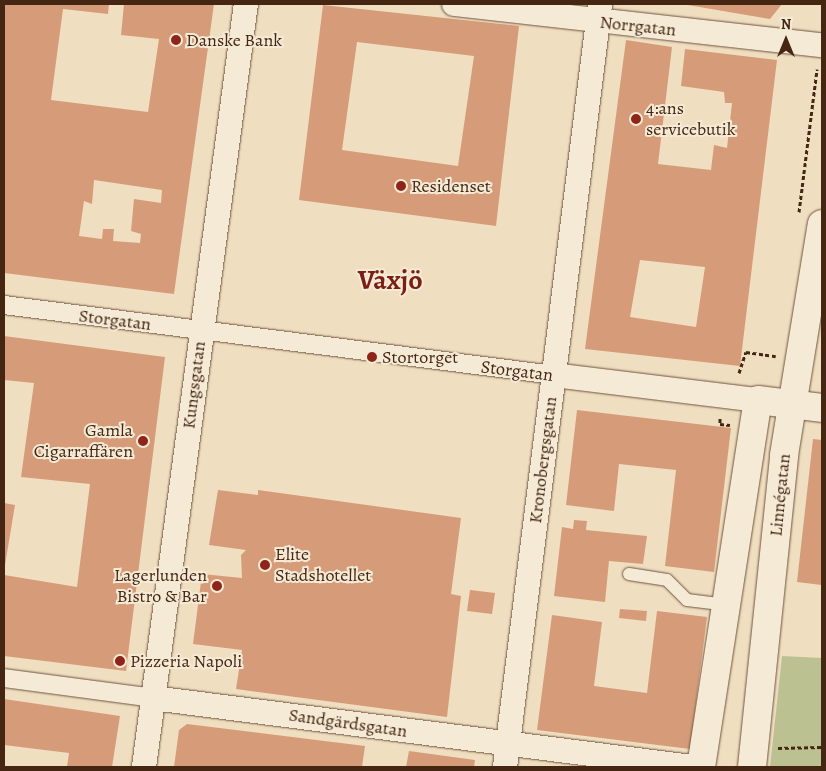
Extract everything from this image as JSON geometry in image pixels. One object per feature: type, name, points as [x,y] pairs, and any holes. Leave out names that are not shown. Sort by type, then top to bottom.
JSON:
[{"type":"street","name":"Kungsgatan","points":[[144,767],[246,4]]},
{"type":"street","name":"Norrgatan","points":[[454,4],[599,13],[821,45]]},
{"type":"street","name":"Kronobergsgatan","points":[[506,756],[599,13]]},
{"type":"street","name":"Linnégatan","points":[[753,758],[810,222]]},
{"type":"street","name":"Storgatan","points":[[4,306],[822,408]]},
{"type":"street","name":"Linnégatan","points":[[701,767],[758,400]]},
{"type":"street","name":"Sandgärdsgatan","points":[[4,678],[153,698],[506,756],[692,767]]},
{"type":"lane","points":[[628,574],[667,580],[687,600],[725,605]]},
{"type":"path","points":[[810,222],[821,45]]},
{"type":"path","points":[[781,357],[782,347]]},
{"type":"path","points":[[753,758],[822,747]]},
{"type":"green space","points":[[782,656],[822,658],[822,767],[770,767]]},
{"type":"building","points":[[4,4],[109,4],[108,14],[63,9],[51,100],[148,112],[159,39],[121,35],[124,4],[214,4],[174,294],[4,273]],"holes":[[[94,180],[162,190],[161,203],[134,199],[131,231],[141,234],[140,243],[113,241],[114,229],[103,229],[102,239],[79,236],[84,201],[92,204]]]},
{"type":"building","points":[[682,4],[782,4],[770,19]]},
{"type":"building","points":[[323,5],[519,26],[496,226],[299,200]],"holes":[[[357,42],[474,56],[458,166],[342,150]]]},
{"type":"building","points":[[626,40],[672,47],[658,164],[711,170],[714,145],[727,148],[732,103],[725,103],[724,92],[681,86],[685,49],[777,60],[740,366],[585,349]],"holes":[[[640,260],[705,267],[696,327],[630,317]]]},
{"type":"building","points":[[4,336],[165,357],[126,671],[4,656],[4,575],[77,587],[90,484],[21,477],[34,383],[4,380]]},
{"type":"building","points":[[577,410],[731,428],[714,572],[665,566],[676,470],[619,464],[614,511],[566,505]]},
{"type":"building","points":[[813,439],[822,440],[822,585],[797,582]]},
{"type":"building","points":[[218,490],[258,495],[258,490],[461,518],[451,594],[461,596],[447,717],[236,689],[242,650],[193,644],[202,574],[242,578],[241,555],[246,550],[209,545]]},
{"type":"building","points":[[4,503],[15,505],[5,565],[4,565]]},
{"type":"building","points":[[574,520],[587,521],[586,530],[647,536],[643,564],[609,561],[605,602],[554,596],[562,527],[573,529]]},
{"type":"building","points":[[470,590],[495,593],[492,614],[467,611]]},
{"type":"building","points":[[620,609],[647,611],[646,621],[619,618]]},
{"type":"building","points":[[657,611],[707,617],[690,749],[537,730],[552,615],[602,622],[594,686],[647,693]]},
{"type":"building","points":[[4,699],[120,716],[112,767],[67,767],[69,753],[4,745]]},
{"type":"building","points":[[187,724],[365,746],[362,767],[174,767],[179,730]]},
{"type":"building","points":[[409,751],[475,760],[474,767],[406,767]]},
{"type":"place","name":"Danske Bank","points":[[176,40]]},
{"type":"place","name":"4:ans servicebutik","points":[[636,119]]},
{"type":"place","name":"Residenset","points":[[401,186]]},
{"type":"place","name":"Stortorget","points":[[372,357]]},
{"type":"place","name":"Gamla Cigarraffären","points":[[143,441]]},
{"type":"place","name":"Elite Stadshotellet","points":[[265,565]]},
{"type":"place","name":"Lagerlunden Bistro & Bar","points":[[217,586]]},
{"type":"place","name":"Pizzeria Napoli","points":[[120,661]]},
{"type":"district","name":"Växjö","points":[[390,280]]}]
